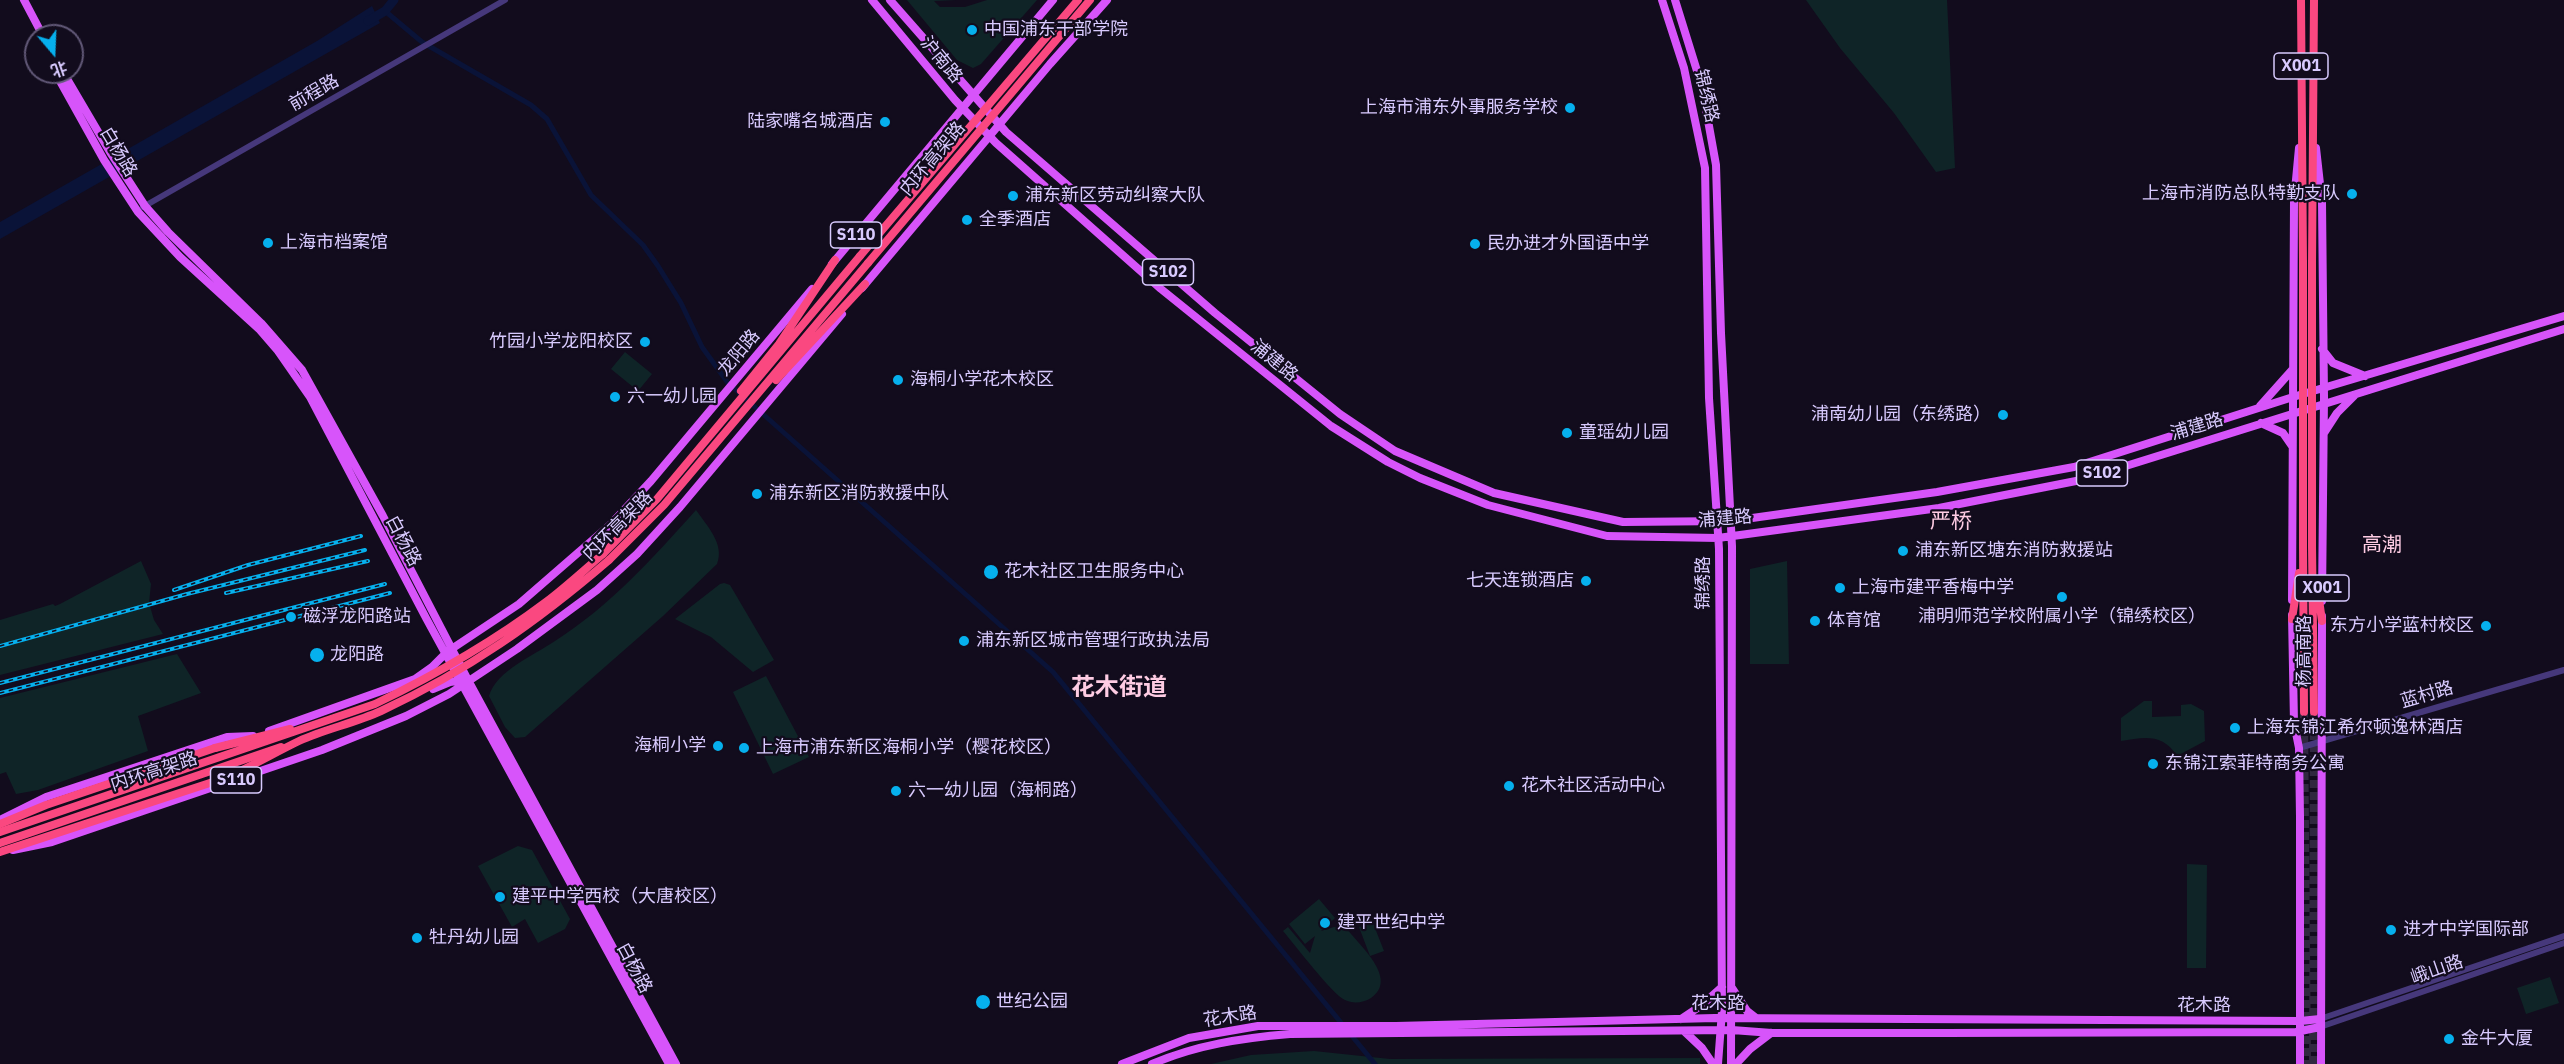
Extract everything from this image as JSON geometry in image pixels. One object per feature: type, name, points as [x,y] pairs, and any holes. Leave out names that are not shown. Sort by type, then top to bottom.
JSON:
[{"type":"highway","name":"内环高架路","points":[[0,826],[323,723],[375,704],[419,683],[487,644],[606,557],[690,459],[740,407],[1078,0]]},
{"type":"highway","name":"内环高架路","points":[[864,260],[1090,0]]},
{"type":"highway","name":"杨高南路","points":[[2301,0],[2301,131],[2307,264],[2308,546],[2304,712]]},
{"type":"highway","name":"杨高南路","points":[[2307,264],[2314,131],[2314,0]]},
{"type":"highway","points":[[755,389],[779,344],[835,260]]},
{"type":"highway","points":[[740,407],[755,389],[865,284]]},
{"type":"highway","name":"内环高架路","points":[[0,843],[300,741],[379,712],[423,691],[482,656],[552,609],[664,505],[731,425],[740,407]]},
{"type":"highway","name":"杨高南路","points":[[2308,546],[2314,712]]},
{"type":"highway","points":[[2292,619],[2308,546]]},
{"type":"highway","points":[[2308,546],[2322,621]]},
{"type":"highway","points":[[0,826],[46,805],[234,742],[323,723]]},
{"type":"highway","points":[[0,852],[248,769],[300,741]]},
{"type":"main road","points":[[19,0],[32,24]]},
{"type":"main road","points":[[24,0],[37,24]]},
{"type":"main road","name":"沪南路","points":[[872,0],[990,138]]},
{"type":"main road","name":"沪南路","points":[[890,0],[1000,124]]},
{"type":"main road","name":"龙阳路","points":[[0,826],[370,704],[432,667],[450,650],[508,613],[596,539],[638,496],[972,94],[1053,0]]},
{"type":"main road","name":"S110","points":[[0,852],[52,842],[322,750],[406,716],[449,694],[464,681],[524,643],[622,568],[666,524],[770,402],[865,284],[1107,0]]},
{"type":"main road","name":"锦绣路","points":[[1662,0],[1684,68],[1706,168],[1709,398],[1718,538],[1726,987],[1732,1030],[1731,1064]]},
{"type":"main road","name":"锦绣路","points":[[1675,0],[1702,87],[1716,165],[1721,333],[1732,535],[1726,987],[1718,1064]]},
{"type":"main road","name":"白杨路","points":[[62,84],[123,181],[138,212],[180,257],[259,329],[278,351],[310,397],[348,461]]},
{"type":"main road","name":"白杨路","points":[[69,84],[108,158]]},
{"type":"main road","name":"浦建路","points":[[1000,124],[1215,313],[1340,414],[1395,451],[1494,493],[1623,522],[1731,521],[1937,492],[2074,467],[2324,387],[2564,316]]},
{"type":"main road","name":"杨高南路","points":[[2300,1064],[2299,748],[2294,723],[2292,619],[2294,201],[2301,131]]},
{"type":"main road","name":"杨高南路","points":[[2314,131],[2322,202],[2324,387],[2321,1064]]},
{"type":"main road","name":"浦建路","points":[[990,138],[1170,296],[1331,426],[1388,462],[1488,505],[1607,536],[1718,538],[1939,508],[2081,480],[2564,329]]},
{"type":"main road","name":"白杨路","points":[[123,181],[168,232],[285,348],[316,394],[426,618],[450,650],[464,681],[669,1064]]},
{"type":"main road","points":[[2322,349],[2333,363],[2365,376]]},
{"type":"main road","points":[[2259,408],[2293,369]]},
{"type":"main road","points":[[2324,434],[2337,413],[2358,393]]},
{"type":"main road","points":[[2261,423],[2283,434],[2293,447]]},
{"type":"main road","name":"S110","points":[[0,852],[46,829],[353,725],[439,686],[464,681]]},
{"type":"main road","name":"白杨路","points":[[464,681],[676,1064]]},
{"type":"main road","name":"龙阳路","points":[[205,760],[255,736],[407,682]]},
{"type":"main road","name":"龙阳路","points":[[0,826],[46,797],[227,737],[255,736]]},
{"type":"main road","points":[[205,760],[227,737]]},
{"type":"main road","points":[[223,769],[251,771],[299,757]]},
{"type":"main road","points":[[1681,1019],[1726,987],[1757,1019]]},
{"type":"main road","name":"花木路","points":[[1122,1064],[1189,1038],[1258,1026],[1721,1018],[2300,1021],[2320,1023]]},
{"type":"main road","name":"花木路","points":[[1152,1064],[1193,1048],[1290,1034],[1732,1030],[1772,1032],[2300,1031],[2320,1023]]},
{"type":"main road","points":[[1684,1031],[1702,1048],[1713,1064]]},
{"type":"main road","points":[[1736,1064],[1750,1049],[1772,1032]]},
{"type":"street","name":"前程路","points":[[138,212],[505,0]]},
{"type":"street","name":"蓝村路","points":[[2299,748],[2564,670]]},
{"type":"street","name":"峨山路","points":[[2320,1023],[2564,936]]},
{"type":"street","name":"峨山路","points":[[2320,1023],[2564,943]]},
{"type":"green space","name":"中国浦东干部学院","points":[[907,0],[956,0],[934,1],[940,7],[965,7],[987,0],[1037,0],[981,64],[973,68],[957,60]]},
{"type":"green space","points":[[1806,0],[1947,0],[1955,168],[1936,172],[1894,113],[1840,48]]},
{"type":"green space","points":[[625,352],[652,374],[638,391],[611,369]]},
{"type":"green space","points":[[696,510],[717,542],[719,557],[717,564],[663,616],[525,737],[515,738],[505,727],[489,696],[493,687],[517,664],[555,641],[594,613],[647,564]]},
{"type":"green space","points":[[141,561],[151,584],[149,603],[154,620],[163,634],[0,675],[0,620],[53,604],[55,606],[60,604]]},
{"type":"green space","points":[[1787,561],[1789,664],[1750,664],[1750,569]]},
{"type":"green space","points":[[724,583],[730,585],[774,660],[753,672],[711,637],[675,619]]},
{"type":"green space","points":[[177,654],[201,693],[138,716],[148,751],[38,790],[16,794],[6,772],[0,774],[0,698]]},
{"type":"green space","points":[[766,676],[809,757],[773,774],[733,692]]},
{"type":"green space","points":[[2144,701],[2152,701],[2152,717],[2181,716],[2181,705],[2191,704],[2204,711],[2205,741],[2177,756],[2166,743],[2152,738],[2121,741],[2121,718]]},
{"type":"green space","points":[[518,846],[532,850],[570,919],[565,929],[538,943],[525,919],[512,927],[478,866]]},
{"type":"green space","points":[[2187,864],[2207,865],[2206,968],[2187,968]]},
{"type":"green space","points":[[1319,899],[1335,918],[1321,931],[1334,927],[1347,929],[1368,953],[1379,972],[1381,982],[1379,990],[1368,1000],[1351,1002],[1339,996],[1283,931],[1288,927],[1310,953],[1315,936],[1305,944],[1289,924]]},
{"type":"green space","points":[[1373,923],[1384,951],[1370,956],[1359,927]]},
{"type":"green space","points":[[2550,977],[2559,1003],[2526,1014],[2517,988]]},
{"type":"green space","points":[[1314,1051],[1390,1059],[1700,1058],[1700,1064],[1211,1064],[1251,1055]]},
{"type":"water","points":[[372,6],[380,23],[0,239],[0,222],[317,41]]},
{"type":"waterway","points":[[368,21],[385,11],[394,0]]},
{"type":"waterway","points":[[385,11],[422,42],[531,105],[547,119],[591,195],[643,245],[658,266],[681,303],[702,347],[728,383],[1053,672],[1375,1064]]},
{"type":"tunnel","points":[[2304,712],[2307,1064]]},
{"type":"tunnel","points":[[2313,1064],[2314,712]]},
{"type":"railway","points":[[174,590],[248,565],[361,536]]},
{"type":"railway","points":[[0,646],[187,594],[365,550]]},
{"type":"railway","points":[[226,593],[368,561]]},
{"type":"railway","points":[[0,683],[385,584]]},
{"type":"railway","points":[[0,693],[390,593]]},
{"type":"place","name":"中国浦东干部学院","points":[[972,30]]},
{"type":"place","name":"上海市浦东外事服务学校","points":[[1570,108]]},
{"type":"place","name":"陆家嘴名城酒店","points":[[885,122]]},
{"type":"place","name":"上海市消防总队特勤支队","points":[[2352,194]]},
{"type":"place","name":"浦东新区劳动纠察大队","points":[[1013,196]]},
{"type":"place","name":"全季酒店","points":[[967,220]]},
{"type":"place","name":"上海市档案馆","points":[[268,243]]},
{"type":"place","name":"民办进才外国语中学","points":[[1475,244]]},
{"type":"place","name":"竹园小学龙阳校区","points":[[645,342]]},
{"type":"place","name":"海桐小学花木校区","points":[[898,380]]},
{"type":"place","name":"六一幼儿园","points":[[615,397]]},
{"type":"place","name":"浦南幼儿园（东绣路）","points":[[2003,415]]},
{"type":"place","name":"童瑶幼儿园","points":[[1567,433]]},
{"type":"place","name":"浦东新区消防救援中队","points":[[757,494]]},
{"type":"place","name":"浦东新区塘东消防救援站","points":[[1903,551]]},
{"type":"place","name":"花木社区卫生服务中心","points":[[991,572]]},
{"type":"place","name":"七天连锁酒店","points":[[1586,581]]},
{"type":"place","name":"上海市建平香梅中学","points":[[1840,588]]},
{"type":"place","name":"浦明师范学校附属小学（锦绣校区）","points":[[2062,597]]},
{"type":"place","name":"磁浮龙阳路站","points":[[291,617]]},
{"type":"place","name":"体育馆","points":[[1815,621]]},
{"type":"place","name":"东方小学蓝村校区","points":[[2486,626]]},
{"type":"place","name":"浦东新区城市管理行政执法局","points":[[964,641]]},
{"type":"place","name":"龙阳路","points":[[317,655]]},
{"type":"place","name":"上海东锦江希尔顿逸林酒店","points":[[2235,728]]},
{"type":"place","name":"海桐小学","points":[[718,746]]},
{"type":"place","name":"上海市浦东新区海桐小学（樱花校区）","points":[[744,748]]},
{"type":"place","name":"东锦江索菲特商务公寓","points":[[2153,764]]},
{"type":"place","name":"花木社区活动中心","points":[[1509,786]]},
{"type":"place","name":"六一幼儿园（海桐路）","points":[[896,791]]},
{"type":"place","name":"建平中学西校（大唐校区）","points":[[500,897]]},
{"type":"place","name":"建平世纪中学","points":[[1325,923]]},
{"type":"place","name":"进才中学国际部","points":[[2391,930]]},
{"type":"place","name":"牡丹幼儿园","points":[[417,938]]},
{"type":"place","name":"世纪公园","points":[[983,1002]]},
{"type":"place","name":"金牛大厦","points":[[2449,1039]]},
{"type":"district","name":"严桥","points":[[1951,522]]},
{"type":"district","name":"高潮","points":[[2382,545]]},
{"type":"district","name":"花木街道","points":[[1119,688]]}]
